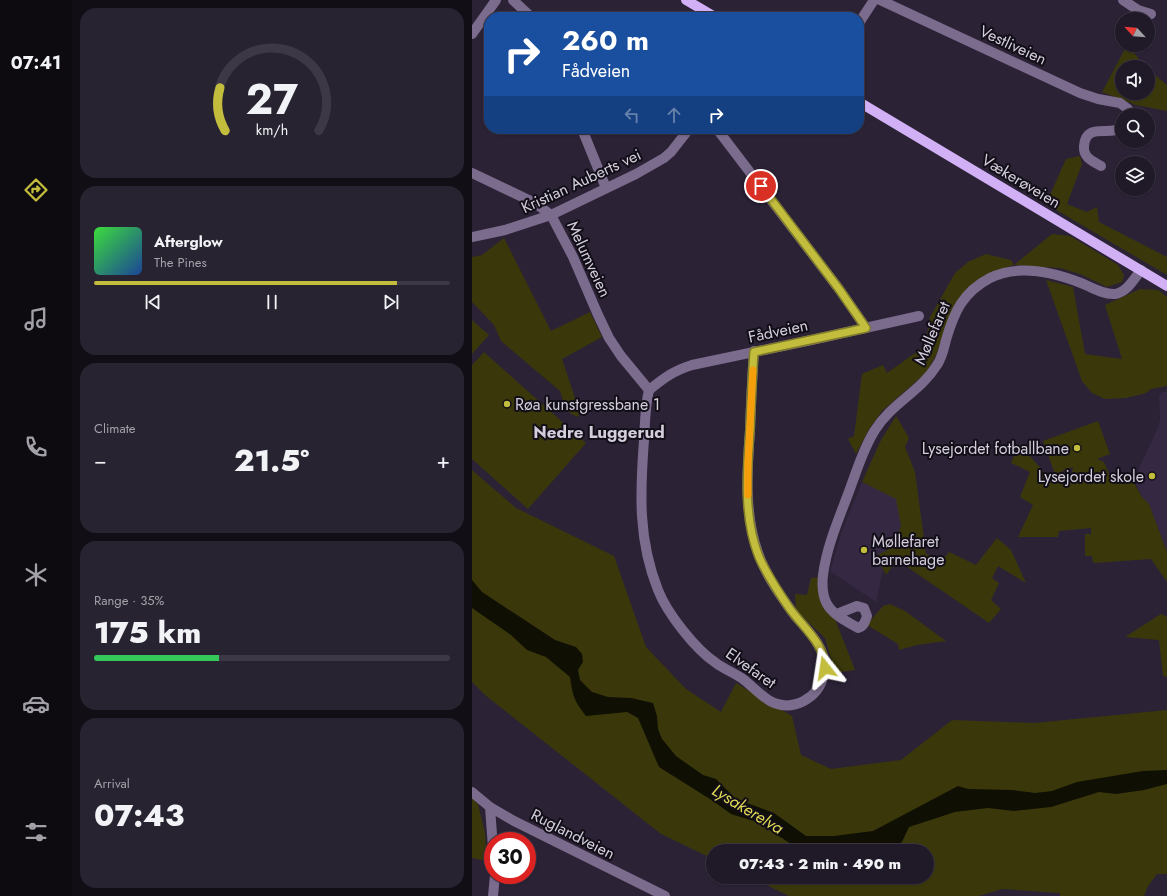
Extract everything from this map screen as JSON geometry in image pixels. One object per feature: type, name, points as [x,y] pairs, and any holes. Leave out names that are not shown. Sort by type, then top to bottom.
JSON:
[{"type":"main road","points":[[686,0],[706,12]]},
{"type":"main road","name":"Vækerøveien","points":[[864,105],[1167,286]]},
{"type":"street","points":[[488,12],[496,0]]},
{"type":"street","points":[[513,0],[526,12]]},
{"type":"street","points":[[864,16],[874,0]]},
{"type":"street","name":"Vestliveien","points":[[880,0],[1080,93],[1124,105],[1127,108]]},
{"type":"street","points":[[1123,0],[1138,10],[1144,12]]},
{"type":"street","points":[[472,34],[484,17]]},
{"type":"street","points":[[1102,166],[1086,156],[1084,148],[1086,138],[1094,132],[1115,131]]},
{"type":"street","points":[[584,134],[606,188]]},
{"type":"street","name":"Kristian Auberts vei","points":[[472,237],[505,230],[551,215],[664,158],[680,143],[686,134]]},
{"type":"street","points":[[721,134],[839,289],[866,328]]},
{"type":"street","name":"Melumveien","points":[[472,173],[535,203],[551,215],[573,257],[609,338],[621,356],[649,390]]},
{"type":"street","name":"Møllefaret","points":[[837,614],[827,605],[822,589],[824,574],[828,551],[863,454],[875,430],[889,412],[928,379],[938,363],[951,323],[961,302],[969,293],[984,282],[998,274],[1009,272],[1034,271],[1057,275],[1082,283],[1102,292],[1115,294],[1126,288],[1141,270]]},
{"type":"street","name":"Fådveien","points":[[649,390],[676,370],[692,365],[919,316]]},
{"type":"street","name":"Elvefaret","points":[[649,390],[646,400],[641,519],[647,558],[659,592],[667,608],[688,636],[716,663],[738,676],[771,701],[785,704],[802,702],[813,696],[820,686],[824,675],[825,662],[818,645],[783,599],[764,568],[751,528],[748,500],[748,476],[754,352]]},
{"type":"street","name":"Ruglandveien","points":[[472,792],[490,807],[586,858],[665,896]]},
{"type":"street","points":[[490,807],[492,832]]},
{"type":"street","points":[[493,896],[494,884]]},
{"type":"shaded area","points":[[1123,52],[1133,52],[1140,60],[1119,60]]},
{"type":"shaded area","points":[[1115,68],[1115,97],[1102,92]]},
{"type":"shaded area","points":[[1155,75],[1167,85],[1167,111],[1136,105],[1123,100],[1155,100]]},
{"type":"shaded area","points":[[1080,156],[1082,164],[1067,204],[1087,212],[1097,207],[1099,222],[1167,257],[1167,275],[1046,204],[1066,159]]},
{"type":"shaded area","points":[[1052,234],[1070,236],[1118,265],[1124,275],[1122,282],[1107,287],[1080,274],[1060,268],[1013,265],[987,275],[945,330],[937,353],[927,372],[882,411],[868,431],[856,454],[848,439],[854,436],[862,374],[883,365],[887,373],[925,346],[930,317],[955,273],[968,262],[986,254],[1011,260],[1014,265]]},
{"type":"shaded area","points":[[504,238],[551,331],[590,312],[602,337],[562,359],[574,395],[579,415],[578,417],[571,414],[565,407],[560,391],[501,341],[494,325],[472,302],[472,257],[482,255]]},
{"type":"shaded area","points":[[1046,280],[1073,287],[1085,354],[1122,359],[1105,305],[1140,289],[1158,290],[1167,297],[1167,386],[1151,389],[1146,393],[1126,398],[1105,399],[1092,393],[1082,381]]},
{"type":"shaded area","points":[[472,320],[489,335],[472,354]]},
{"type":"shaded area","name":"Røa kunstgressbane 1","points":[[484,352],[586,443],[528,509],[472,459],[472,365]]},
{"type":"shaded area","name":"Lysejordet skole","points":[[1162,392],[1167,392],[1167,552],[1149,504],[1142,497],[1135,482],[1140,466],[1157,430],[1160,420],[1159,396]]},
{"type":"shaded area","points":[[896,416],[909,438],[905,447],[915,472],[926,554],[944,558],[949,552],[976,565],[997,538],[1011,550],[1026,583],[998,566],[992,578],[999,583],[991,600],[1001,609],[989,623],[897,560],[886,575],[876,556],[893,547],[901,526],[896,499],[862,482],[881,440]]},
{"type":"shaded area","points":[[1098,421],[1110,454],[1097,459],[1104,462],[1110,476],[1124,473],[1132,479],[1142,497],[1149,504],[1167,552],[1167,582],[1151,559],[1093,563],[1092,556],[1085,556],[1085,534],[1091,534],[1091,528],[1059,531],[1058,537],[1018,537],[1033,505],[1020,497],[1030,472],[1011,463],[1019,444],[1052,481],[1071,479],[1073,467],[1055,474],[1043,441]]},
{"type":"shaded area","points":[[472,470],[516,508],[614,556],[646,647],[686,689],[721,712],[736,683],[792,716],[801,755],[831,769],[901,760],[952,720],[1034,723],[1167,710],[1167,874],[1157,874],[1148,886],[1144,896],[1060,896],[1060,893],[1002,889],[979,896],[789,896],[764,884],[934,884],[934,844],[706,844],[706,856],[661,834],[485,695],[472,682]]},
{"type":"shaded area","name":"Møllefaret barnehage","points":[[862,482],[896,498],[904,525],[882,574],[876,602],[830,571],[843,528]]},
{"type":"shaded area","points":[[820,577],[855,670],[835,673],[825,638],[796,611],[795,594],[807,595],[811,578]]},
{"type":"shaded area","points":[[890,604],[905,611],[946,641],[917,645],[899,650],[898,644],[867,625],[883,606]]},
{"type":"shaded area","points":[[1161,614],[1167,617],[1167,677],[1163,676],[1159,640],[1125,637]]},
{"type":"shaded area","points":[[472,798],[478,804],[485,832],[484,860],[472,858]]},
{"type":"water","name":"Lysakerelva","points":[[472,580],[482,592],[555,640],[576,647],[582,654],[583,662],[578,670],[580,680],[592,692],[608,697],[631,698],[653,703],[657,716],[658,729],[662,739],[676,756],[703,775],[716,779],[736,799],[774,813],[806,836],[834,836],[873,831],[958,786],[968,789],[1013,790],[1035,793],[1052,791],[1077,782],[1143,771],[1167,770],[1167,784],[1144,790],[1116,794],[1099,792],[1051,807],[1014,811],[988,808],[955,812],[909,827],[902,842],[899,844],[791,844],[757,822],[731,814],[659,767],[638,718],[627,712],[586,716],[575,698],[570,677],[546,657],[527,650],[511,635],[472,608]]},
{"type":"slow traffic","points":[[748,495],[748,463],[753,370]]},
{"type":"place","name":"Røa kunstgressbane 1","points":[[507,404]]},
{"type":"place","name":"Lysejordet fotballbane","points":[[1077,448]]},
{"type":"place","name":"Lysejordet skole","points":[[1152,476]]},
{"type":"place","name":"Møllefaret barnehage","points":[[864,550]]},
{"type":"district","name":"Nedre Luggerud","points":[[599,432]]},
{"type":"route","points":[[761,186],[839,289],[866,328],[754,352],[748,463],[748,500],[751,528],[764,568],[783,599],[822,651],[825,668]]}]
